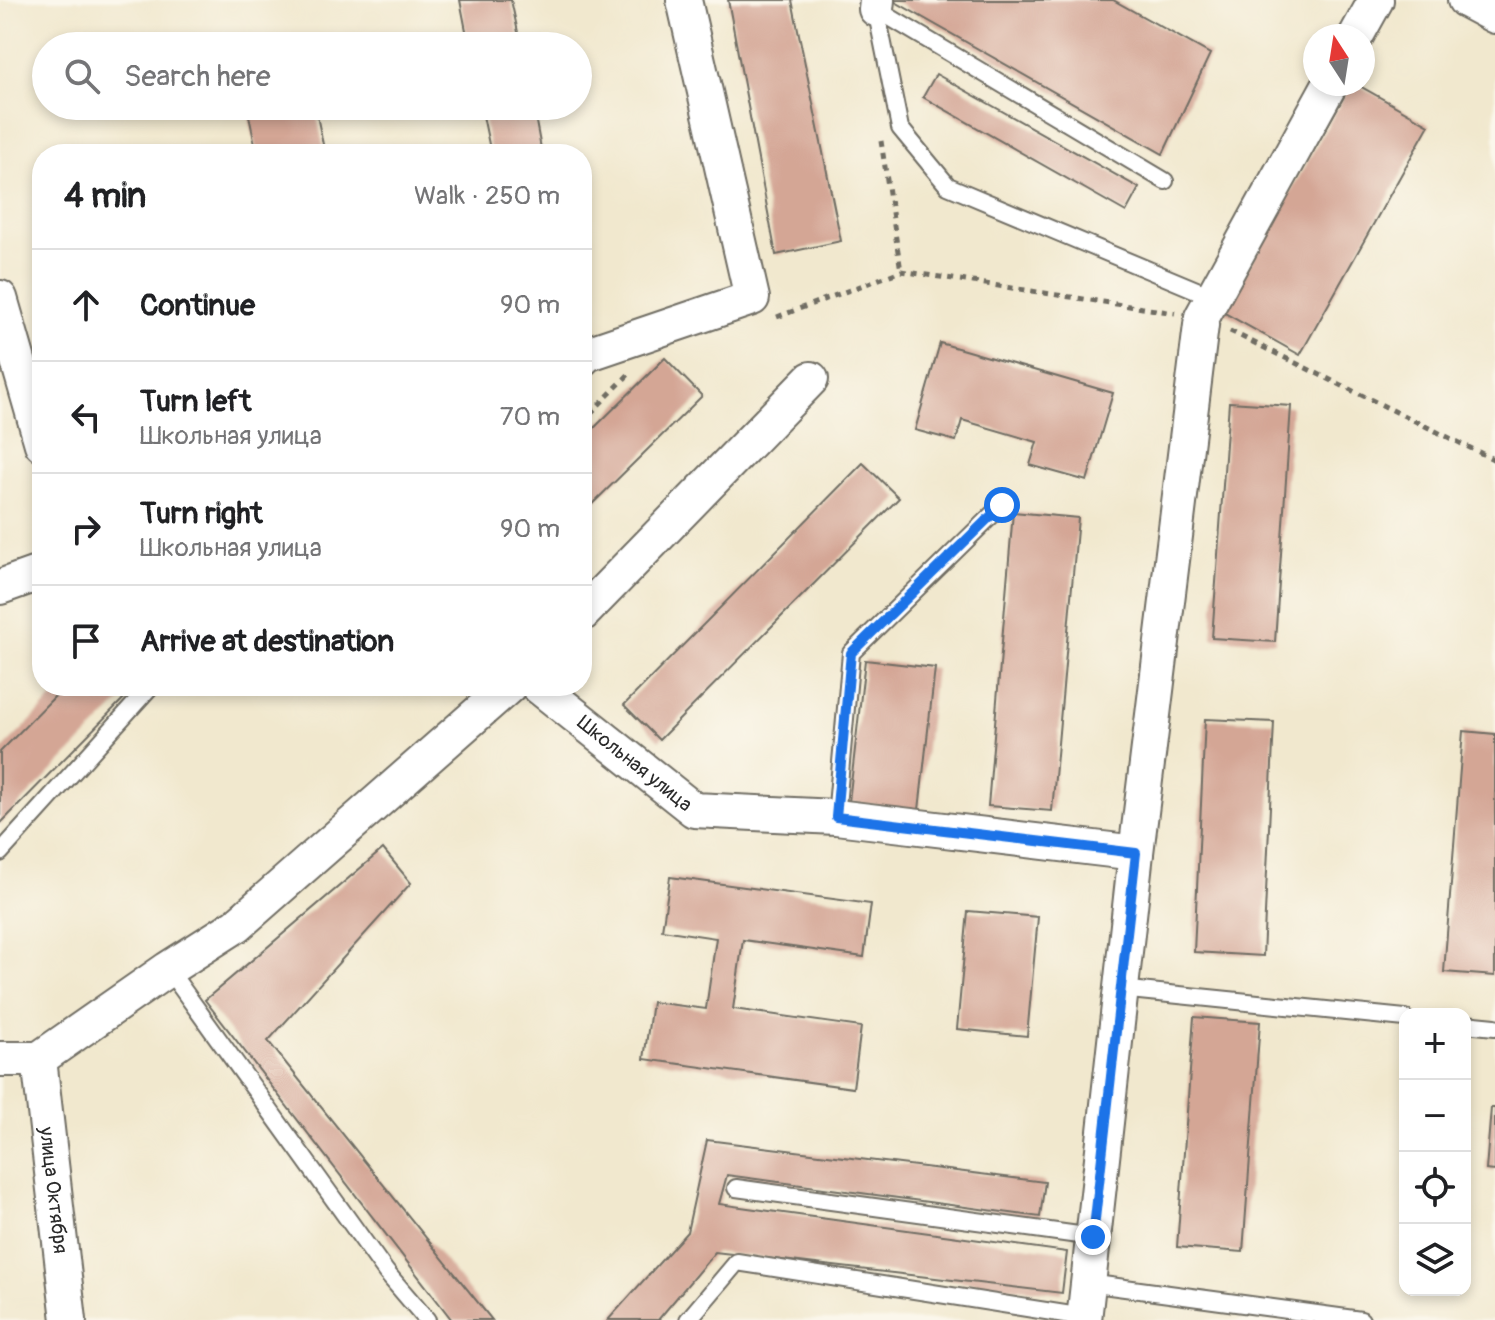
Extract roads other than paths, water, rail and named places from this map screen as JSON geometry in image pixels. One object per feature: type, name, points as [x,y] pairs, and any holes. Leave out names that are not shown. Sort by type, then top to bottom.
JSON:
[{"type":"street","points":[[592,352],[752,298],[684,0]]},
{"type":"street","points":[[1363,24],[1376,0]]},
{"type":"street","points":[[1465,0],[1495,16]]},
{"type":"street","points":[[1084,1318],[1136,853],[1208,307],[1323,96]]},
{"type":"street","points":[[0,298],[32,409]]},
{"type":"street","points":[[592,604],[811,379]]},
{"type":"street","points":[[0,587],[32,576]]},
{"type":"street","points":[[0,1059],[39,1059],[237,925],[498,696]]},
{"type":"street","name":"Школьная улица","points":[[551,696],[694,810],[836,817],[1136,853]]},
{"type":"street","name":"улица Октября","points":[[39,1059],[69,1320]]},
{"type":"lane","points":[[876,4],[1165,181]]},
{"type":"lane","points":[[876,4],[900,128],[948,186],[1208,307]]},
{"type":"lane","points":[[836,817],[851,653],[1002,505]]},
{"type":"lane","points":[[0,853],[142,696]]},
{"type":"lane","points":[[168,969],[386,1272],[427,1320]]},
{"type":"lane","points":[[1120,989],[1399,1017]]},
{"type":"lane","points":[[1471,1025],[1495,1027]]},
{"type":"lane","points":[[736,1188],[1093,1237]]},
{"type":"lane","points":[[688,1320],[737,1262],[1084,1318]]},
{"type":"lane","points":[[1088,1283],[1252,1313],[1361,1320]]}]
